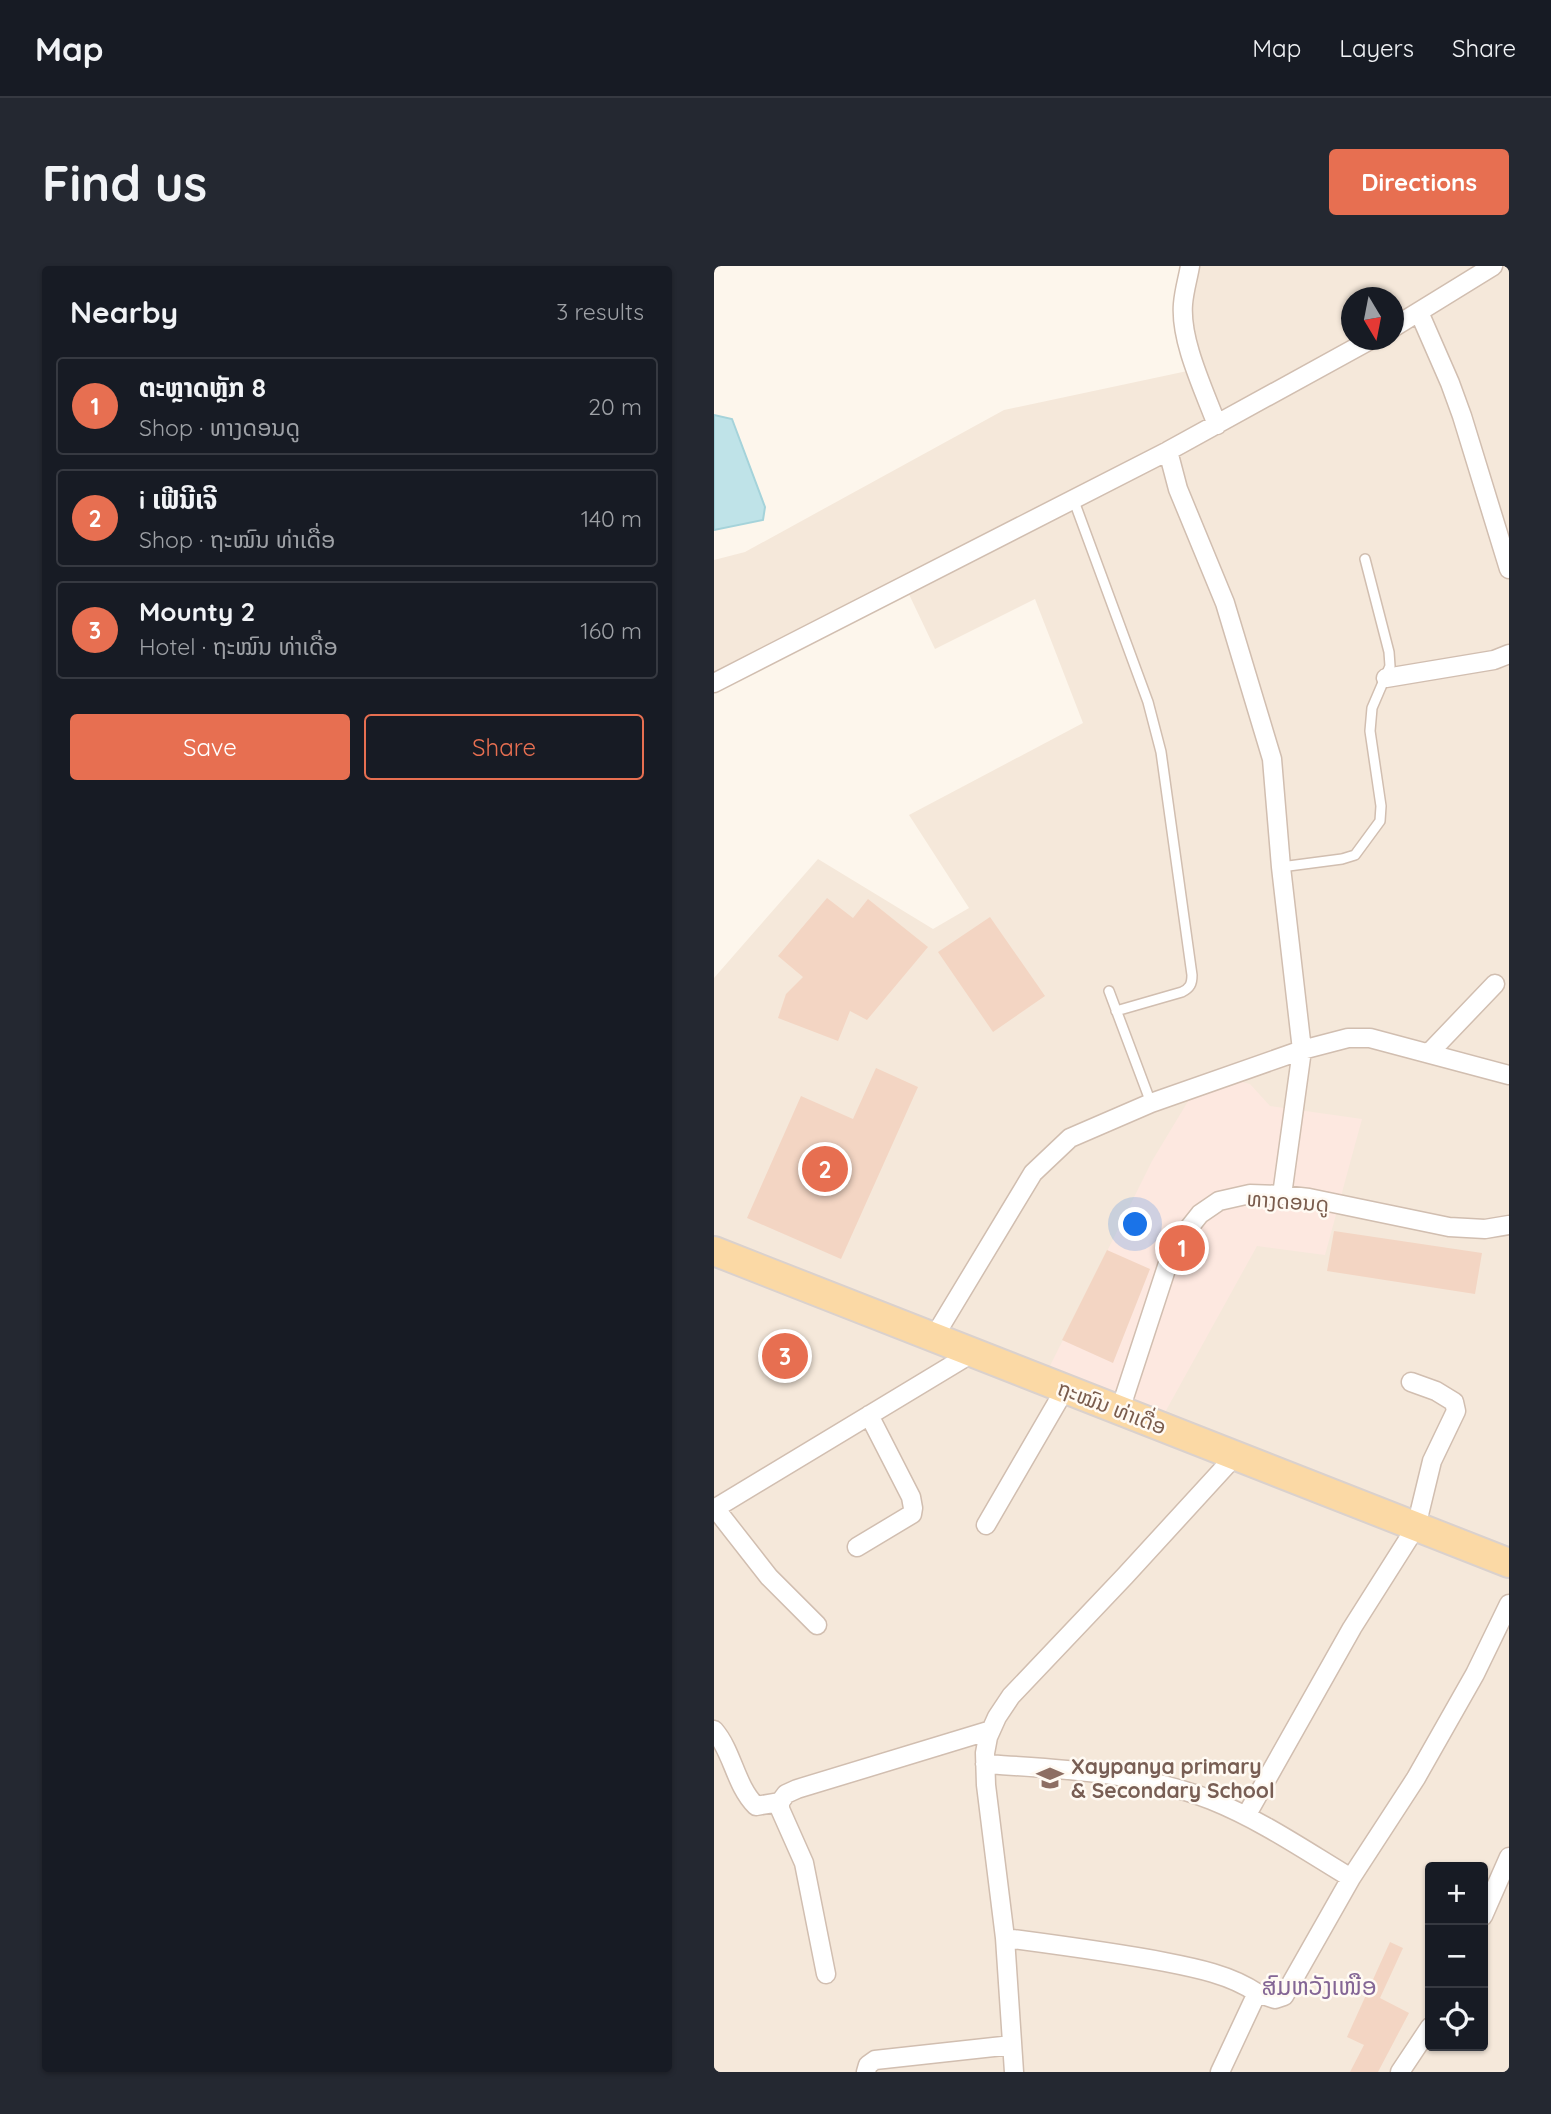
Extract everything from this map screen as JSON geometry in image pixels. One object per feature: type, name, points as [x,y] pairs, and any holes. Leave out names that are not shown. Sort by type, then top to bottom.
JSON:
[{"type":"main road","name":"ຖະໝົນ ທ່າເດື່ອ","points":[[714,1251],[1509,1563]]},
{"type":"street","points":[[1190,266],[1183,305],[1187,339],[1196,372],[1217,425]]},
{"type":"street","points":[[1404,321],[1471,272],[1493,266]]},
{"type":"street","points":[[1419,312],[1462,416],[1509,569]]},
{"type":"street","points":[[714,683],[1074,501],[1352,350]]},
{"type":"street","points":[[1168,451],[1178,488],[1225,604],[1272,759],[1281,867],[1303,1050],[1282,1195]]},
{"type":"street","points":[[1386,678],[1494,660],[1509,654]]},
{"type":"street","points":[[1429,1053],[1495,984]]},
{"type":"street","points":[[934,1337],[1033,1173],[1070,1138],[1151,1103],[1303,1050],[1348,1038],[1370,1038],[1509,1075]]},
{"type":"street","name":"ທາງດອນດູ","points":[[1120,1410],[1173,1248],[1200,1214],[1219,1200],[1250,1194],[1282,1195],[1309,1198],[1449,1227],[1485,1229],[1509,1225]]},
{"type":"street","points":[[817,1625],[769,1577],[715,1509],[974,1352]]},
{"type":"street","points":[[1247,1816],[1352,1628],[1416,1527],[1432,1461],[1456,1411],[1454,1402],[1436,1391],[1411,1382]]},
{"type":"street","points":[[986,1525],[1065,1389]]},
{"type":"street","points":[[857,1547],[912,1514],[913,1508],[911,1497],[869,1415]]},
{"type":"street","points":[[1014,2072],[1005,1938],[985,1764],[991,1730],[1011,1696],[1235,1456]]},
{"type":"street","points":[[1005,1938],[1126,1955],[1200,1969],[1275,1999],[1284,1996],[1351,1878],[1416,1778],[1475,1674],[1509,1604]]},
{"type":"street","points":[[714,1730],[747,1798],[756,1806],[780,1802]]},
{"type":"street","points":[[826,1974],[804,1863],[780,1809],[780,1802],[786,1794],[797,1789],[991,1730]]},
{"type":"street","points":[[985,1764],[1137,1778],[1169,1786],[1247,1816],[1351,1878]]},
{"type":"street","points":[[1488,1905],[1509,1857]]},
{"type":"street","points":[[1220,2072],[1257,1993]]},
{"type":"street","points":[[1400,2072],[1425,2034]]},
{"type":"street","points":[[866,2072],[875,2060],[1012,2045]]},
{"type":"lane","points":[[1074,501],[1148,702],[1161,752],[1192,975],[1192,983],[1182,992],[1116,1011]]},
{"type":"lane","points":[[1281,867],[1354,855],[1380,821],[1381,806],[1370,731],[1372,708],[1391,666],[1390,652],[1365,559]]},
{"type":"lane","points":[[1109,991],[1151,1103]]},
{"type":"shaded area","points":[[1190,266],[1509,266],[1509,2072],[714,2072],[714,978],[818,859],[933,929],[969,908],[909,815],[1083,723],[1035,599],[935,649],[905,586],[714,683],[714,560],[745,552],[1004,410],[1192,370]]},
{"type":"shaded area","points":[[1205,1073],[1250,1084],[1270,1106],[1362,1119],[1325,1255],[1257,1246],[1158,1425],[1043,1380],[1152,1161]]},
{"type":"water","points":[[714,415],[732,419],[765,507],[763,520],[714,530]]},
{"type":"building","points":[[827,898],[853,918],[868,899],[928,947],[867,1020],[850,1011],[838,1041],[778,1018],[786,994],[803,977],[778,956]]},
{"type":"building","points":[[990,917],[1045,996],[993,1032],[938,952]]},
{"type":"building","points":[[876,1068],[918,1087],[841,1259],[747,1218],[801,1096],[853,1119]]},
{"type":"building","points":[[1334,1231],[1482,1253],[1475,1294],[1327,1271]]},
{"type":"building","points":[[1107,1250],[1150,1269],[1113,1363],[1062,1340]]},
{"type":"building","points":[[1390,1942],[1403,1948],[1380,1998],[1409,2013],[1378,2072],[1350,2072],[1364,2045],[1347,2037]]},
{"type":"place","name":"i ເຟີນີເຈີ","points":[[825,1169]]},
{"type":"place","name":"ຕະຫຼາດຫຼັກ 8","points":[[1182,1248]]},
{"type":"place","name":"Mounty 2","points":[[785,1356]]},
{"type":"place","name":"Xaypanya primary & Secondary School","points":[[1050,1778]]},
{"type":"district","name":"ສົມຫວັງເໜືອ","points":[[1319,1986]]}]
